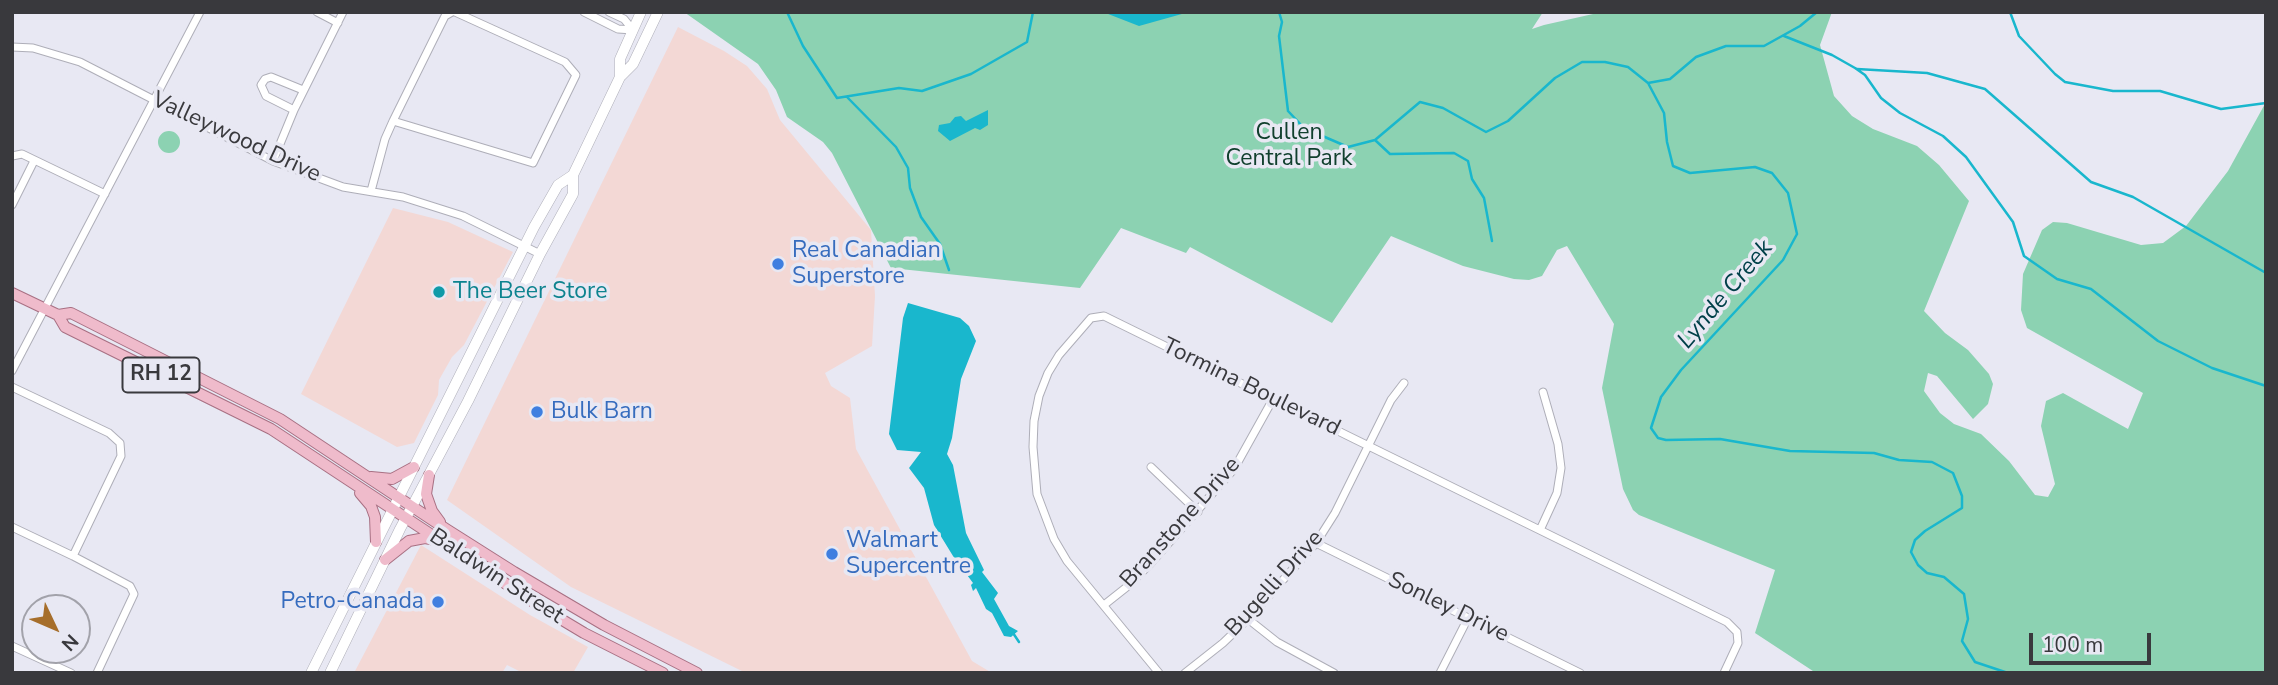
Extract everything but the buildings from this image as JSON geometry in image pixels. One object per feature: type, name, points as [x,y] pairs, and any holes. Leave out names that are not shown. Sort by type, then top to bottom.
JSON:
[{"type":"main road","points":[[620,77],[620,59],[641,12]]},
{"type":"main road","points":[[330,673],[405,519],[573,194],[573,175],[620,77],[633,64],[657,12]]},
{"type":"main road","points":[[311,673],[525,246],[558,185],[573,175]]},
{"type":"main road","name":"RH 12","points":[[12,293],[58,314],[71,313],[247,401],[281,419],[399,497]]},
{"type":"main road","name":"RH 12","points":[[58,314],[65,327],[271,429],[335,470]]},
{"type":"main road","points":[[368,477],[392,479],[414,467]]},
{"type":"main road","points":[[335,470],[363,495],[371,506],[375,517],[376,542]]},
{"type":"main road","name":"Baldwin Street","points":[[335,470],[405,519],[584,633],[663,673]]},
{"type":"main road","points":[[429,475],[426,494],[432,511],[446,529]]},
{"type":"main road","name":"Baldwin Street","points":[[399,497],[579,611],[697,673]]},
{"type":"main road","points":[[385,560],[415,539],[439,540]]},
{"type":"street","points":[[12,371],[200,12]]},
{"type":"street","points":[[317,12],[338,23]]},
{"type":"street","points":[[274,161],[303,90],[343,12]]},
{"type":"street","points":[[371,191],[385,139],[393,121],[446,16],[453,12],[565,62],[576,75],[533,163],[393,121]]},
{"type":"street","points":[[584,12],[618,29],[633,30]]},
{"type":"street","points":[[610,12],[624,19],[633,30]]},
{"type":"street","name":"Valleywood Drive","points":[[12,47],[33,48],[80,62],[274,161],[343,187],[403,197],[463,216],[540,254]]},
{"type":"street","points":[[294,110],[265,96],[261,85],[265,79],[271,77],[303,90]]},
{"type":"street","points":[[12,156],[22,154],[105,194]]},
{"type":"street","points":[[12,205],[34,161]]},
{"type":"street","name":"Tormina Boulevard","points":[[1159,673],[1068,561],[1054,539],[1037,494],[1032,447],[1034,421],[1043,384],[1059,355],[1091,318],[1104,316],[1727,622],[1737,632],[1738,643],[1724,673]]},
{"type":"street","name":"Bugelli Drive","points":[[1185,673],[1248,619],[1316,543],[1335,513],[1391,400],[1404,383]]},
{"type":"street","points":[[12,387],[109,433],[120,443],[121,456],[73,556]]},
{"type":"street","points":[[1539,530],[1557,494],[1561,468],[1558,444],[1543,392]]},
{"type":"street","name":"Branstone Drive","points":[[1104,606],[1128,586],[1198,512],[1234,469],[1273,399]]},
{"type":"street","points":[[1151,467],[1198,512]]},
{"type":"street","points":[[12,527],[130,586],[134,594],[97,673]]},
{"type":"street","name":"Sonley Drive","points":[[1316,543],[1580,673]]},
{"type":"street","points":[[1440,673],[1468,618]]},
{"type":"street","points":[[1248,619],[1277,642],[1334,673]]},
{"type":"street","points":[[12,646],[71,673]]},
{"type":"shaded area","points":[[678,27],[747,66],[767,89],[780,120],[871,230],[875,296],[872,346],[825,373],[831,386],[850,398],[856,449],[972,661],[992,673],[746,673],[571,587],[447,500]]},
{"type":"shaded area","points":[[393,208],[448,222],[513,252],[464,345],[452,357],[439,380],[438,395],[414,443],[397,447],[301,394]]},
{"type":"shaded area","points":[[421,545],[530,615],[588,647],[573,673],[523,673],[507,665],[502,673],[354,673]]},
{"type":"green space","name":"Cullen Central Park","points":[[684,12],[1543,12],[1532,29],[1602,12],[1832,12],[1820,45],[1834,96],[1852,116],[1873,129],[1917,146],[1939,165],[1969,201],[1924,311],[1945,333],[1968,350],[1989,374],[1993,384],[1988,404],[1973,419],[1937,376],[1928,373],[1924,391],[1940,413],[1954,424],[1981,434],[2009,461],[2035,495],[2048,497],[2055,484],[2041,426],[2046,401],[2063,393],[2128,429],[2143,393],[2027,328],[2021,310],[2023,274],[2042,230],[2053,222],[2067,223],[2141,245],[2163,243],[2186,226],[2228,171],[2266,102],[2266,673],[1816,673],[1755,633],[1775,570],[1639,515],[1633,510],[1623,489],[1602,388],[1614,324],[1567,246],[1557,250],[1542,276],[1529,280],[1514,279],[1463,266],[1391,236],[1332,323],[1190,247],[1186,253],[1121,228],[1080,288],[891,268],[832,153],[823,142],[787,117],[776,90],[758,64]]},
{"type":"green space","points":[[169,131],[177,134],[180,142],[177,150],[169,153],[161,150],[158,142],[161,134]]},
{"type":"water","points":[[1103,12],[1189,12],[1139,26]]},
{"type":"water","points":[[988,110],[988,125],[980,130],[975,128],[950,141],[938,131],[939,125],[950,123],[955,117],[961,116],[966,121]]},
{"type":"water","points":[[908,303],[960,318],[969,326],[976,341],[961,379],[947,454],[953,465],[966,533],[984,570],[982,572],[998,593],[994,599],[1009,626],[1018,631],[1011,637],[1004,636],[976,588],[973,591],[973,583],[934,525],[924,488],[909,468],[921,452],[897,450],[889,434],[903,318]]},
{"type":"waterway","name":"Lynde Creek","points":[[787,12],[803,46],[837,98],[899,88],[922,91],[971,74],[1027,42],[1033,12]]},
{"type":"waterway","name":"Lynde Creek","points":[[1279,12],[1282,22],[1279,36],[1288,111],[1304,128],[1348,147],[1375,140],[1420,102],[1443,108],[1486,132],[1508,121],[1555,78],[1582,62],[1605,62],[1628,67],[1648,83],[1664,113],[1673,166],[1690,173],[1755,167],[1772,173],[1788,193],[1797,234],[1783,260],[1681,370],[1661,397],[1651,428],[1658,438],[1666,440],[1720,439],[1790,451],[1874,453],[1899,460],[1932,462],[1953,473],[1962,496],[1962,508],[1925,531],[1915,540],[1911,552],[1918,565],[1927,573],[1944,577],[1964,594],[1968,619],[1962,641],[1975,662],[2008,673]]},
{"type":"waterway","points":[[1648,83],[1670,79],[1696,57],[1726,46],[1764,46],[1800,26],[1817,12]]},
{"type":"waterway","points":[[2010,12],[2019,36],[2065,82],[2113,91],[2160,91],[2221,109],[2266,103]]},
{"type":"waterway","points":[[1784,36],[1832,55],[1855,68],[1865,75],[1881,98],[1900,113],[1943,136],[1966,157],[2013,222],[2024,256],[2057,279],[2091,289],[2158,341],[2212,368],[2266,386]]},
{"type":"waterway","points":[[1857,69],[1927,73],[1985,89],[2091,182],[2133,197],[2266,273]]},
{"type":"waterway","points":[[847,97],[896,147],[908,168],[910,188],[921,217],[940,244],[949,270]]},
{"type":"waterway","points":[[1375,140],[1390,154],[1454,153],[1468,161],[1472,179],[1484,198],[1492,241]]},
{"type":"waterway","points":[[1013,633],[1019,642]]},
{"type":"place","name":"Real Canadian Superstore","points":[[778,264]]},
{"type":"place","name":"The Beer Store","points":[[439,292]]},
{"type":"place","name":"Bulk Barn","points":[[537,412]]},
{"type":"place","name":"Walmart Supercentre","points":[[832,554]]},
{"type":"place","name":"Petro-Canada","points":[[438,602]]}]
